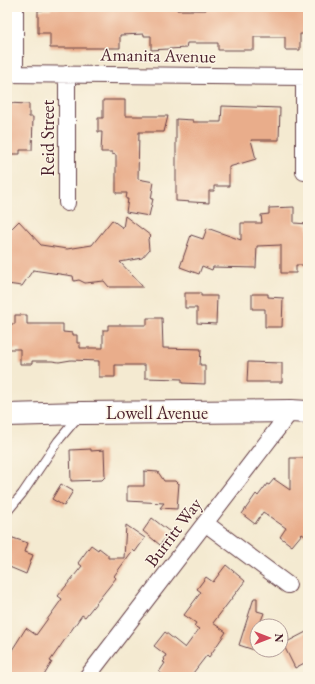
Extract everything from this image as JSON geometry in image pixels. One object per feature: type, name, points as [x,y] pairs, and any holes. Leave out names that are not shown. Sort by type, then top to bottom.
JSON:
[{"type":"street","points":[[11,74],[15,7]]},
{"type":"street","name":"Amanita Avenue","points":[[11,74],[306,77]]},
{"type":"street","name":"Reid Street","points":[[67,74],[67,202]]},
{"type":"street","points":[[304,172],[306,77]]},
{"type":"street","name":"Lowell Avenue","points":[[7,415],[82,412],[300,411]]},
{"type":"street","name":"Burritt Way","points":[[87,677],[205,523],[300,411]]},
{"type":"street","points":[[205,523],[288,585]]},
{"type":"lane","points":[[7,512],[22,494],[58,441],[82,412]]},
{"type":"building","points":[[88,7],[88,9],[118,9],[118,7],[177,7],[177,10],[206,10],[206,7],[308,7],[308,34],[300,34],[300,50],[285,50],[285,37],[254,37],[254,50],[218,50],[218,43],[187,43],[186,48],[151,50],[151,36],[144,36],[144,34],[120,35],[120,48],[50,48],[50,33],[38,33],[38,10]]},
{"type":"building","points":[[103,100],[125,100],[125,116],[168,116],[164,132],[139,132],[138,179],[154,182],[151,199],[153,199],[149,216],[126,212],[128,199],[126,199],[127,193],[116,193],[116,155],[112,154],[112,152],[101,152],[102,132],[98,132],[98,118],[103,118]]},
{"type":"building","points":[[7,103],[29,104],[29,117],[33,117],[32,150],[20,150],[20,154],[7,154]]},
{"type":"building","points":[[222,106],[280,108],[279,140],[251,140],[256,159],[229,167],[229,186],[214,186],[214,191],[209,191],[209,203],[176,201],[176,119],[193,120],[193,122],[221,122]]},
{"type":"building","points":[[294,207],[294,223],[308,224],[308,265],[296,265],[296,273],[281,273],[281,245],[257,246],[256,268],[213,267],[212,270],[202,266],[199,274],[180,267],[191,235],[203,239],[207,228],[241,240],[241,223],[262,223],[261,215],[269,214],[269,208]]},
{"type":"building","points":[[125,216],[151,236],[148,239],[149,250],[142,258],[120,262],[143,287],[109,287],[104,281],[85,283],[79,280],[74,281],[73,276],[33,270],[22,286],[7,284],[7,233],[19,221],[41,245],[67,249],[92,245],[112,220],[123,228]]},
{"type":"building","points":[[185,293],[201,293],[201,296],[217,296],[216,324],[197,323],[197,308],[185,308]]},
{"type":"building","points":[[252,294],[268,294],[268,297],[283,298],[282,327],[265,327],[265,309],[252,309]]},
{"type":"building","points":[[15,315],[27,315],[27,324],[63,324],[63,332],[77,335],[77,343],[80,343],[80,348],[103,348],[103,330],[108,330],[108,325],[147,325],[147,318],[162,318],[163,348],[201,349],[200,365],[205,365],[205,384],[182,383],[182,379],[145,378],[145,365],[115,365],[115,377],[99,377],[99,361],[32,361],[32,364],[20,364],[20,349],[7,349],[7,324],[15,324]]},
{"type":"building","points":[[248,362],[282,363],[282,382],[247,382]]},
{"type":"building","points":[[91,449],[91,451],[104,450],[105,477],[102,480],[71,481],[70,450]]},
{"type":"building","points":[[290,458],[308,458],[308,538],[302,534],[292,546],[280,537],[286,528],[263,512],[255,524],[242,514],[256,494],[258,496],[267,484],[269,485],[274,479],[290,490]]},
{"type":"building","points":[[144,471],[158,472],[164,481],[175,481],[178,484],[179,483],[177,509],[160,508],[164,503],[127,501],[127,486],[144,486]]},
{"type":"building","points":[[61,484],[73,491],[64,506],[52,499]]},
{"type":"building","points":[[152,518],[170,532],[160,545],[143,531]]},
{"type":"building","points":[[126,525],[145,538],[135,552],[133,550],[114,576],[116,578],[85,617],[82,615],[50,661],[52,662],[43,677],[7,677],[7,658],[26,628],[36,635],[62,599],[58,596],[82,566],[78,563],[91,545],[98,550],[99,548],[108,555],[108,558],[124,558]]},
{"type":"building","points":[[7,536],[28,543],[25,552],[33,555],[26,574],[7,566]]},
{"type":"building","points":[[226,565],[245,581],[213,623],[226,632],[209,657],[207,655],[190,677],[166,677],[159,672],[165,663],[163,662],[166,655],[154,646],[165,632],[185,648],[199,629],[194,626],[196,623],[184,615],[201,592],[197,589],[206,577],[213,582]]},
{"type":"building","points":[[254,598],[257,598],[257,611],[264,613],[262,618],[249,618],[249,648],[239,645]]},
{"type":"building","points":[[308,631],[308,661],[295,668],[289,656],[289,641]]}]
